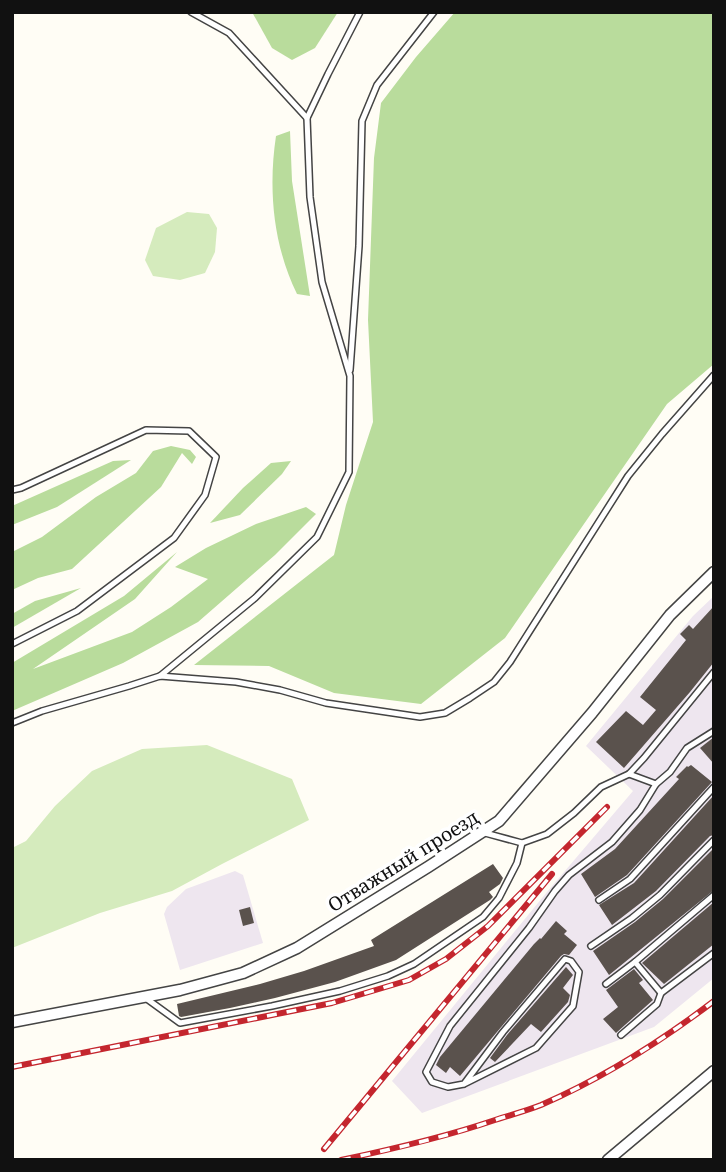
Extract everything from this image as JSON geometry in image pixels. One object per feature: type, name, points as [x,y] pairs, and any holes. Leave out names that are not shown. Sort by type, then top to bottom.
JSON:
[{"type":"street","name":"Отважный проезд","points":[[12,1022],[180,990],[243,973],[297,948],[482,832],[499,821],[592,713],[670,615],[714,572]]},
{"type":"street","points":[[608,1160],[714,1071]]},
{"type":"lane","points":[[191,12],[229,33],[307,118]]},
{"type":"lane","points":[[350,376],[322,282],[310,197],[307,118],[360,12]]},
{"type":"lane","points":[[12,723],[159,676],[255,598],[317,537],[349,472],[350,376],[359,246],[362,121],[377,85],[434,12]]},
{"type":"lane","points":[[159,676],[236,682],[280,690],[326,703],[420,717],[445,713],[495,682],[628,476],[714,375]]},
{"type":"lane","points":[[12,490],[146,430],[189,431],[216,457],[205,495],[174,538],[77,611],[12,644]]},
{"type":"lane","points":[[482,832],[522,843],[547,834],[575,813],[601,787],[629,774],[714,672]]},
{"type":"lane","points":[[464,1084],[503,1032],[565,959],[571,961],[579,972],[573,1006],[536,1048],[464,1084],[448,1087],[432,1082],[426,1072],[450,1026],[569,875],[612,842],[687,748],[714,731]]},
{"type":"lane","points":[[629,774],[656,784]]},
{"type":"lane","points":[[599,900],[630,879],[714,787]]},
{"type":"lane","points":[[591,946],[660,895],[714,840]]},
{"type":"lane","points":[[144,997],[180,1023],[340,991],[388,976],[414,964],[483,917],[499,898],[517,863],[522,843]]},
{"type":"lane","points":[[606,984],[714,895]]},
{"type":"lane","points":[[621,1035],[657,1004],[661,993],[714,953]]},
{"type":"lane","points":[[635,962],[661,993]]},
{"type":"shaded area","points":[[714,596],[714,978],[654,1027],[422,1113],[392,1081],[633,791],[586,746],[693,616]]},
{"type":"shaded area","points":[[235,871],[243,875],[263,943],[180,970],[164,914],[167,907],[186,889]]},
{"type":"green space","points":[[252,12],[338,12],[315,48],[292,60],[272,48]]},
{"type":"green space","points":[[455,12],[714,12],[714,364],[667,404],[505,638],[421,704],[334,693],[269,666],[194,665],[334,555],[346,505],[373,422],[368,320],[374,158],[381,103]]},
{"type":"green space","points":[[290,131],[292,181],[310,296],[297,294],[282,256],[275,216],[273,176],[276,136]]},
{"type":"green space","points":[[187,212],[209,214],[217,228],[215,252],[205,273],[180,280],[153,276],[145,260],[156,228]]},
{"type":"green space","points":[[171,446],[190,450],[196,457],[192,464],[182,453],[161,487],[72,569],[38,578],[12,590],[12,552],[42,537],[96,497],[136,473],[153,451]]},
{"type":"green space","points":[[131,460],[57,507],[12,525],[12,506],[113,461]]},
{"type":"green space","points":[[291,461],[282,474],[240,515],[210,523],[271,463]]},
{"type":"green space","points":[[306,507],[316,514],[275,555],[198,622],[123,663],[12,711],[12,663],[124,596],[177,552],[135,599],[33,669],[132,632],[208,579],[175,567],[206,548],[256,524]]},
{"type":"green space","points":[[81,588],[12,628],[12,614],[35,601]]},
{"type":"green space","points":[[207,745],[292,779],[309,820],[172,891],[100,913],[12,948],[12,848],[26,841],[55,806],[92,771],[142,749]]},
{"type":"building","points":[[714,606],[714,662],[624,768],[596,742],[626,711],[643,725],[656,710],[640,697],[686,640],[680,634],[689,625],[693,629]]},
{"type":"building","points":[[714,737],[714,764],[700,748]]},
{"type":"building","points":[[691,765],[712,782],[627,875],[595,897],[581,874],[615,849],[679,779],[676,777]]},
{"type":"building","points":[[714,795],[714,835],[656,891],[612,925],[599,905],[634,883]]},
{"type":"building","points":[[714,848],[714,890],[609,975],[593,951],[663,899]]},
{"type":"building","points":[[493,864],[503,878],[500,884],[489,892],[493,897],[490,900],[396,960],[335,982],[275,998],[179,1016],[177,1004],[260,984],[374,946],[371,940]]},
{"type":"building","points":[[714,902],[714,944],[664,984],[642,963]]},
{"type":"building","points":[[250,907],[254,923],[243,926],[239,910]]},
{"type":"building","points":[[556,921],[567,931],[564,934],[577,945],[569,955],[561,956],[460,1076],[450,1067],[446,1073],[436,1065],[440,1057]]},
{"type":"building","points":[[566,967],[573,975],[563,988],[570,995],[568,1002],[541,1032],[531,1024],[495,1062],[490,1058],[507,1035]]},
{"type":"building","points":[[634,969],[643,980],[639,983],[653,1000],[616,1033],[603,1019],[618,1007],[606,990]]},
{"type":"railway","points":[[12,1067],[332,1003],[409,980],[446,959],[488,926],[607,807]]},
{"type":"railway","points":[[324,1149],[552,874]]},
{"type":"railway","points":[[341,1160],[438,1137],[541,1105],[631,1058],[714,1001]]}]
